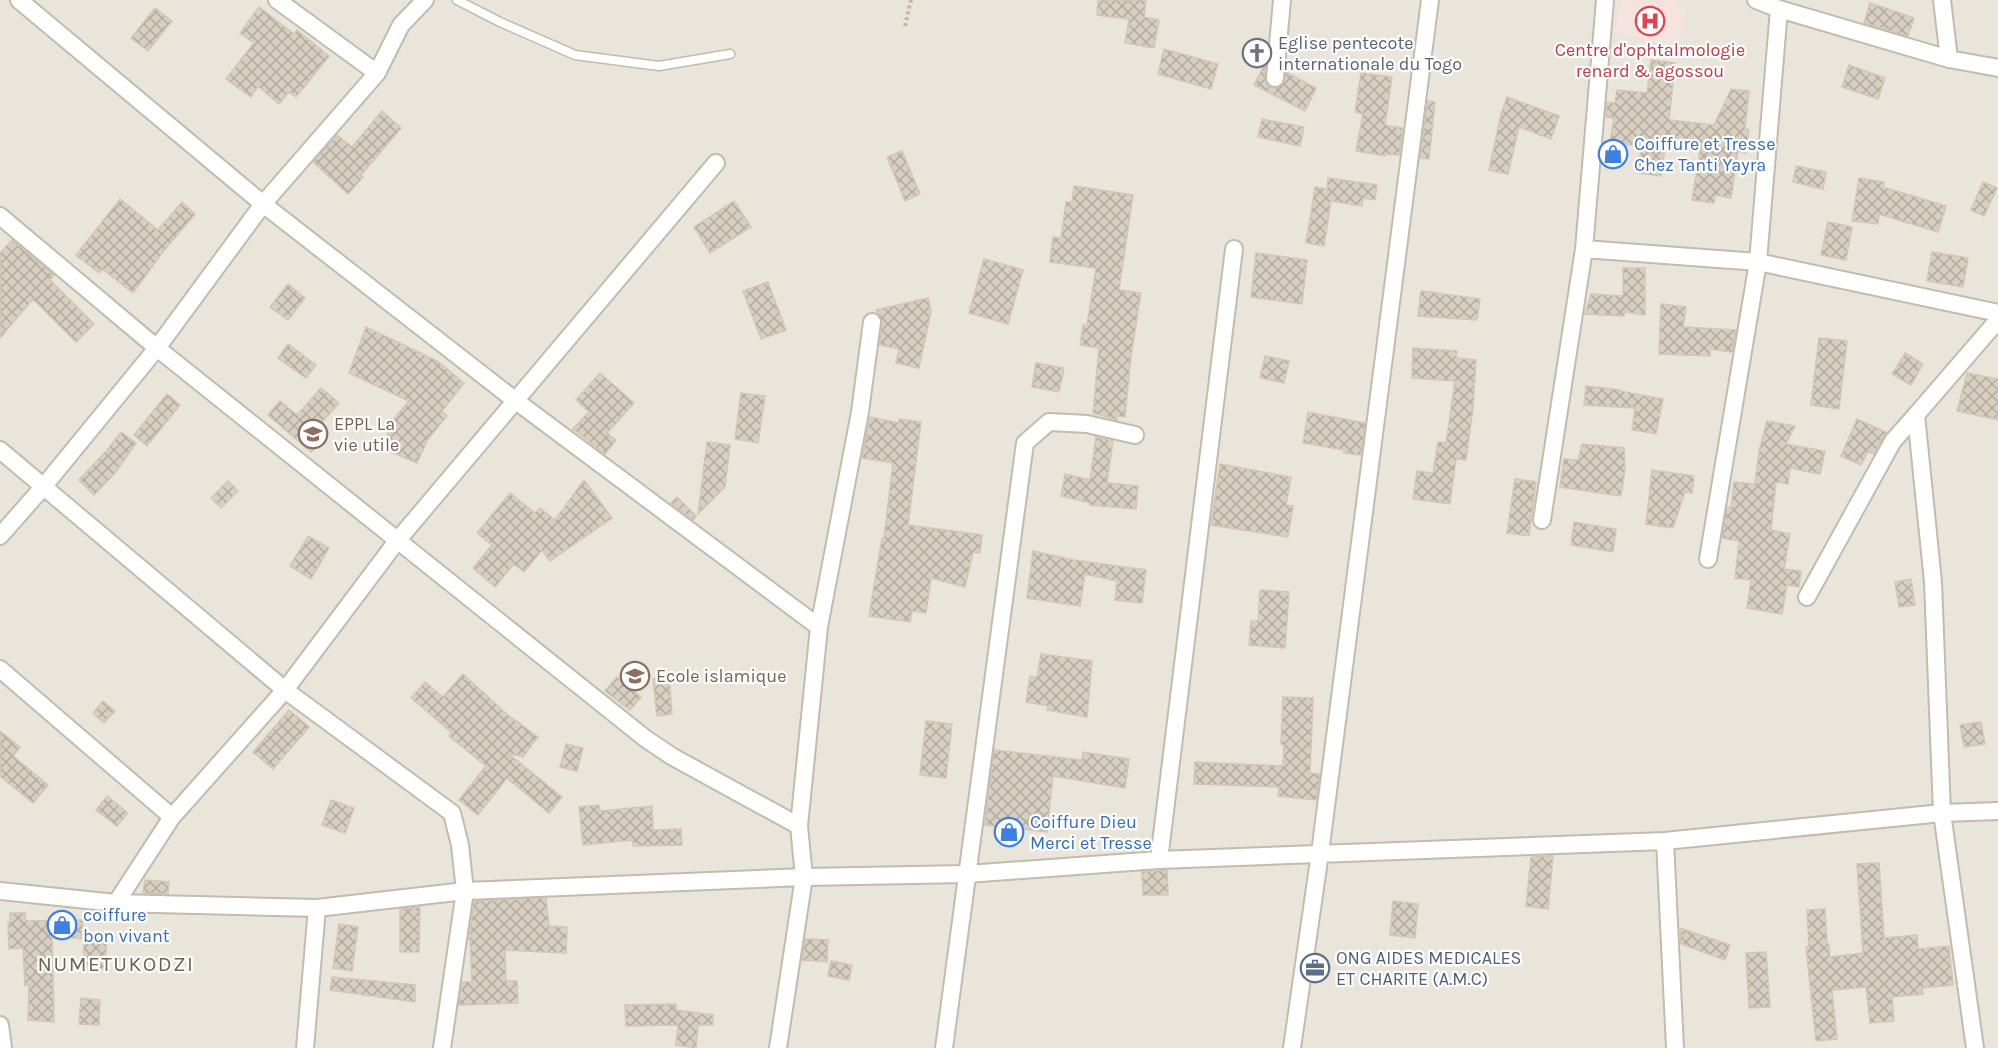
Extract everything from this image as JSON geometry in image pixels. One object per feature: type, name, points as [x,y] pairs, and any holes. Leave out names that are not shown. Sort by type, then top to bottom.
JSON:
[{"type":"street","points":[[19,0],[263,204],[516,401],[819,627]]},
{"type":"street","points":[[276,0],[376,73]]},
{"type":"street","points":[[0,536],[157,348],[263,204],[376,73],[401,26],[424,0]]},
{"type":"street","points":[[1275,78],[1282,0]]},
{"type":"street","points":[[1292,1048],[1320,853],[1430,0]]},
{"type":"street","points":[[1542,520],[1584,249],[1605,0]]},
{"type":"street","points":[[1756,0],[1779,9],[1949,59],[1998,68]]},
{"type":"street","points":[[1942,0],[1949,59]]},
{"type":"street","points":[[1708,559],[1758,262],[1779,9]]},
{"type":"street","points":[[116,903],[172,817],[285,690],[397,541],[716,163]]},
{"type":"street","points":[[0,216],[157,348],[646,740],[799,826]]},
{"type":"street","points":[[1159,860],[1234,249]]},
{"type":"street","points":[[1584,249],[1758,262],[1998,313]]},
{"type":"street","points":[[1807,597],[1893,441],[1998,320]]},
{"type":"street","points":[[778,1048],[804,876],[799,826],[819,627],[860,412],[872,322]]},
{"type":"street","points":[[1916,415],[1933,582],[1942,813],[1976,1048]]},
{"type":"street","points":[[944,1048],[1025,443],[1049,422],[1087,424],[1135,435]]},
{"type":"street","points":[[0,450],[285,690],[452,813],[460,845],[465,891],[442,1048]]},
{"type":"street","points":[[0,669],[172,817]]},
{"type":"street","points":[[0,891],[116,903],[316,908],[465,891],[804,876],[967,874],[1159,860],[1665,841],[1942,813],[1998,811]]},
{"type":"street","points":[[1665,841],[1675,1048]]},
{"type":"street","points":[[305,1048],[316,908]]},
{"type":"street","points":[[0,1025],[3,1048]]},
{"type":"lane","points":[[457,0],[575,55],[659,66],[730,54]]},
{"type":"path","points":[[904,26],[911,0]]},
{"type":"shaded area","points":[[0,0],[1998,0],[1998,1048],[0,1048]]},
{"type":"shaded area","name":"Centre d'ophtalmologie renard & agossou","points":[[1622,0],[1643,0],[1662,4],[1663,0],[1677,0],[1676,6],[1686,9],[1678,47],[1614,33]]},
{"type":"building","points":[[1098,0],[1146,0],[1144,17],[1159,20],[1154,48],[1125,43],[1129,19],[1097,15]]},
{"type":"building","points":[[1870,3],[1914,18],[1908,36],[1864,23]]},
{"type":"building","points":[[259,7],[294,34],[297,30],[329,56],[296,97],[289,92],[279,104],[258,86],[251,97],[226,79],[254,43],[240,33]]},
{"type":"building","points":[[155,8],[172,21],[148,51],[131,38]]},
{"type":"building","points":[[1164,49],[1218,64],[1211,89],[1158,74]]},
{"type":"building","points":[[1651,60],[1675,63],[1669,120],[1714,125],[1731,89],[1749,91],[1745,129],[1749,130],[1745,153],[1738,151],[1731,198],[1715,195],[1714,203],[1692,200],[1701,145],[1666,141],[1661,176],[1638,173],[1641,147],[1610,141],[1614,118],[1606,117],[1607,102],[1615,103],[1617,90],[1647,93]]},
{"type":"building","points":[[1266,62],[1265,78],[1269,87],[1275,88],[1283,84],[1286,72],[1316,88],[1305,111],[1254,85]]},
{"type":"building","points":[[1849,65],[1885,78],[1878,99],[1842,87]]},
{"type":"building","points":[[1361,73],[1392,77],[1385,125],[1403,128],[1399,155],[1386,154],[1385,156],[1356,151],[1363,114],[1355,112]]},
{"type":"building","points":[[1507,97],[1559,116],[1551,139],[1519,127],[1508,174],[1489,170]]},
{"type":"building","points":[[1428,101],[1435,102],[1429,159],[1420,158]]},
{"type":"building","points":[[382,111],[401,128],[348,194],[313,162],[337,135],[352,147]]},
{"type":"building","points":[[1262,119],[1304,127],[1300,146],[1258,137]]},
{"type":"building","points":[[902,151],[920,194],[905,201],[887,157]]},
{"type":"building","points":[[1796,166],[1826,172],[1823,189],[1793,182]]},
{"type":"building","points":[[1328,178],[1377,185],[1375,200],[1363,198],[1362,206],[1331,201],[1324,246],[1306,243],[1315,187],[1327,189]]},
{"type":"building","points":[[1859,178],[1884,182],[1883,187],[1946,206],[1938,232],[1879,214],[1878,224],[1852,221]]},
{"type":"building","points":[[1983,182],[1997,188],[1984,216],[1971,210]]},
{"type":"building","points":[[1074,186],[1133,195],[1119,290],[1141,293],[1131,356],[1125,417],[1117,416],[1117,420],[1093,413],[1099,348],[1080,345],[1083,325],[1087,325],[1096,268],[1050,262],[1053,237],[1061,238],[1066,202],[1072,202]]},
{"type":"building","points":[[120,199],[158,230],[182,202],[195,214],[133,293],[102,269],[99,273],[76,255]]},
{"type":"building","points":[[734,201],[751,227],[710,253],[694,227]]},
{"type":"building","points":[[1828,222],[1852,227],[1846,260],[1821,255]]},
{"type":"building","points":[[12,240],[54,275],[50,280],[94,324],[76,342],[33,299],[0,338],[0,253]]},
{"type":"building","points":[[1932,252],[1968,258],[1963,287],[1927,281]]},
{"type":"building","points":[[1256,253],[1307,260],[1302,304],[1251,297]]},
{"type":"building","points":[[984,259],[1023,270],[1008,324],[969,313]]},
{"type":"building","points":[[1623,268],[1645,268],[1645,315],[1625,312],[1624,316],[1585,314],[1591,294],[1623,296]]},
{"type":"building","points":[[768,282],[786,330],[761,339],[743,291]]},
{"type":"building","points":[[288,284],[305,298],[288,320],[270,307]]},
{"type":"building","points":[[1421,291],[1480,299],[1477,320],[1418,316]]},
{"type":"building","points":[[928,298],[931,311],[919,368],[896,363],[899,349],[880,345],[882,323],[876,310]]},
{"type":"building","points":[[1661,304],[1686,307],[1683,327],[1736,330],[1732,352],[1710,349],[1710,356],[1659,354]]},
{"type":"building","points":[[366,327],[437,361],[464,383],[442,411],[447,416],[428,439],[417,463],[382,448],[394,419],[409,401],[349,373]]},
{"type":"building","points":[[1819,338],[1847,341],[1839,409],[1811,405]]},
{"type":"building","points":[[288,344],[316,365],[306,378],[278,358]]},
{"type":"building","points":[[1413,348],[1457,351],[1456,358],[1476,360],[1466,460],[1456,459],[1450,504],[1413,499],[1417,471],[1433,473],[1438,442],[1446,443],[1455,381],[1412,378]]},
{"type":"building","points":[[1905,353],[1923,364],[1911,385],[1892,374]]},
{"type":"building","points":[[1265,356],[1289,361],[1284,383],[1260,378]]},
{"type":"building","points":[[1036,363],[1064,368],[1059,392],[1032,387]]},
{"type":"building","points":[[600,373],[634,403],[607,433],[616,440],[605,454],[573,429],[589,412],[576,400]]},
{"type":"building","points":[[1967,373],[1998,379],[1998,420],[1957,411]]},
{"type":"building","points":[[1586,386],[1663,399],[1656,434],[1632,430],[1635,408],[1584,405]]},
{"type":"building","points":[[321,388],[339,403],[315,430],[324,437],[311,452],[268,415],[280,401],[297,415]]},
{"type":"building","points":[[741,393],[765,396],[758,443],[735,439]]},
{"type":"building","points":[[167,394],[180,405],[147,446],[134,435]]},
{"type":"building","points":[[1308,412],[1365,423],[1361,455],[1303,443]]},
{"type":"building","points":[[870,417],[899,423],[899,419],[921,422],[908,525],[982,535],[980,553],[973,552],[965,587],[931,578],[926,613],[912,611],[910,622],[869,616],[882,538],[884,538],[893,463],[862,458]]},
{"type":"building","points":[[1857,419],[1886,432],[1874,454],[1868,451],[1861,465],[1841,456]]},
{"type":"building","points":[[1767,421],[1795,426],[1786,444],[1825,451],[1820,474],[1790,468],[1788,484],[1776,482],[1771,530],[1790,534],[1784,569],[1801,571],[1799,587],[1787,585],[1782,614],[1747,608],[1751,580],[1735,578],[1739,541],[1722,538],[1727,507],[1731,508],[1734,482],[1755,484],[1759,451]]},
{"type":"building","points":[[121,432],[136,443],[116,472],[94,495],[79,480]]},
{"type":"building","points":[[1096,437],[1113,441],[1107,483],[1138,486],[1136,509],[1090,505],[1090,503],[1061,496],[1065,474],[1090,480]]},
{"type":"building","points":[[707,442],[730,445],[725,487],[698,514]]},
{"type":"building","points":[[1582,444],[1624,448],[1625,469],[1621,496],[1560,487],[1564,459],[1578,460]]},
{"type":"building","points":[[1220,464],[1291,477],[1286,505],[1293,506],[1288,537],[1211,525]]},
{"type":"building","points":[[1652,470],[1694,476],[1692,493],[1685,492],[1673,528],[1646,524]]},
{"type":"building","points":[[1515,479],[1536,482],[1529,536],[1507,533]]},
{"type":"building","points":[[584,480],[612,518],[550,561],[542,550],[524,572],[514,564],[495,587],[473,568],[492,545],[477,533],[510,493],[535,513],[540,508],[555,520]]},
{"type":"building","points":[[228,481],[238,491],[221,508],[211,498]]},
{"type":"building","points":[[677,497],[696,516],[693,520],[671,503]]},
{"type":"building","points":[[1574,522],[1616,529],[1613,552],[1571,545]]},
{"type":"building","points":[[308,536],[329,548],[311,579],[290,566]]},
{"type":"building","points":[[1033,551],[1074,560],[1146,570],[1142,603],[1115,600],[1117,581],[1085,574],[1080,606],[1027,598]]},
{"type":"building","points":[[1911,579],[1915,605],[1899,607],[1895,582]]},
{"type":"building","points":[[1260,590],[1289,592],[1285,648],[1249,645],[1251,621],[1258,621]]},
{"type":"building","points":[[1041,654],[1092,661],[1087,717],[1047,710],[1048,706],[1026,702],[1030,676],[1037,677]]},
{"type":"building","points":[[463,674],[508,715],[538,737],[523,757],[508,753],[562,797],[549,813],[507,778],[478,815],[459,800],[486,766],[449,736],[451,732],[411,698],[425,682],[443,697]]},
{"type":"building","points":[[617,677],[641,697],[630,710],[605,691]]},
{"type":"building","points":[[669,677],[672,714],[657,716],[653,679]]},
{"type":"building","points":[[1283,697],[1313,698],[1310,773],[1320,774],[1316,800],[1278,796],[1279,787],[1194,784],[1195,762],[1283,766],[1284,745],[1281,744]]},
{"type":"building","points":[[103,701],[115,711],[104,723],[93,713]]},
{"type":"building","points":[[289,710],[309,727],[273,769],[253,752]]},
{"type":"building","points":[[926,721],[952,724],[946,778],[920,775]]},
{"type":"building","points":[[1981,722],[1985,744],[1964,747],[1960,725]]},
{"type":"building","points":[[0,731],[20,747],[13,756],[48,785],[33,803],[0,776]]},
{"type":"building","points":[[566,744],[583,748],[577,771],[560,767]]},
{"type":"building","points":[[994,750],[1082,760],[1083,752],[1129,759],[1125,788],[1053,776],[1047,832],[985,825]]},
{"type":"building","points":[[107,796],[128,813],[117,826],[96,810]]},
{"type":"building","points":[[331,800],[354,808],[345,833],[322,825]]},
{"type":"building","points":[[599,805],[600,811],[652,806],[653,830],[681,829],[682,845],[633,846],[633,840],[583,845],[579,807]]},
{"type":"building","points":[[1553,856],[1548,909],[1526,906],[1531,857]]},
{"type":"building","points":[[1879,863],[1884,938],[1917,935],[1918,949],[1949,946],[1953,985],[1922,988],[1923,994],[1892,997],[1894,1021],[1870,1023],[1866,987],[1833,990],[1837,1039],[1816,1041],[1806,947],[1809,946],[1807,910],[1825,909],[1830,957],[1863,953],[1857,864]]},
{"type":"building","points":[[1167,870],[1168,895],[1143,895],[1142,872]]},
{"type":"building","points":[[145,880],[169,882],[168,894],[143,893]]},
{"type":"building","points":[[546,898],[549,926],[567,927],[566,953],[505,950],[506,981],[517,981],[518,1003],[459,1005],[462,982],[472,982],[469,939],[474,901]]},
{"type":"building","points":[[1393,901],[1418,904],[1415,938],[1390,935]]},
{"type":"building","points":[[420,907],[419,952],[400,952],[400,909]]},
{"type":"building","points":[[10,913],[25,913],[26,921],[83,920],[81,939],[52,935],[54,1022],[28,1020],[29,985],[25,986],[23,948],[9,949]]},
{"type":"building","points":[[339,924],[358,927],[352,971],[333,968]]},
{"type":"building","points":[[1680,928],[1730,945],[1725,960],[1681,944]]},
{"type":"building","points":[[84,938],[107,939],[105,969],[83,968]]},
{"type":"building","points":[[805,939],[828,940],[827,962],[802,960]]},
{"type":"building","points":[[1766,952],[1770,1007],[1749,1008],[1746,953]]},
{"type":"building","points":[[831,961],[852,965],[849,980],[828,976]]},
{"type":"building","points":[[332,977],[415,985],[415,1002],[330,990]]},
{"type":"building","points":[[81,998],[100,1000],[99,1025],[79,1024]]},
{"type":"building","points":[[676,1004],[676,1010],[713,1015],[713,1025],[698,1025],[696,1048],[676,1045],[678,1025],[626,1026],[625,1005]]},
{"type":"place","name":"Centre d'ophtalmologie renard & agossou","points":[[1650,21]]},
{"type":"place","name":"Eglise pentecote internationale du Togo","points":[[1257,53]]},
{"type":"place","name":"Coiffure et Tresse Chez Tanti Yayra","points":[[1613,154]]},
{"type":"place","name":"EPPL La vie utile","points":[[313,434]]},
{"type":"place","name":"Ecole islamique","points":[[635,676]]},
{"type":"place","name":"Coiffure Dieu Merci et Tresse","points":[[1009,832]]},
{"type":"place","name":"coiffure bon vivant","points":[[62,925]]},
{"type":"place","name":"ONG AIDES MEDICALES ET CHARITE (A.M.C)","points":[[1315,968]]},
{"type":"district","name":"NUMETUKODZI","points":[[116,964]]}]
